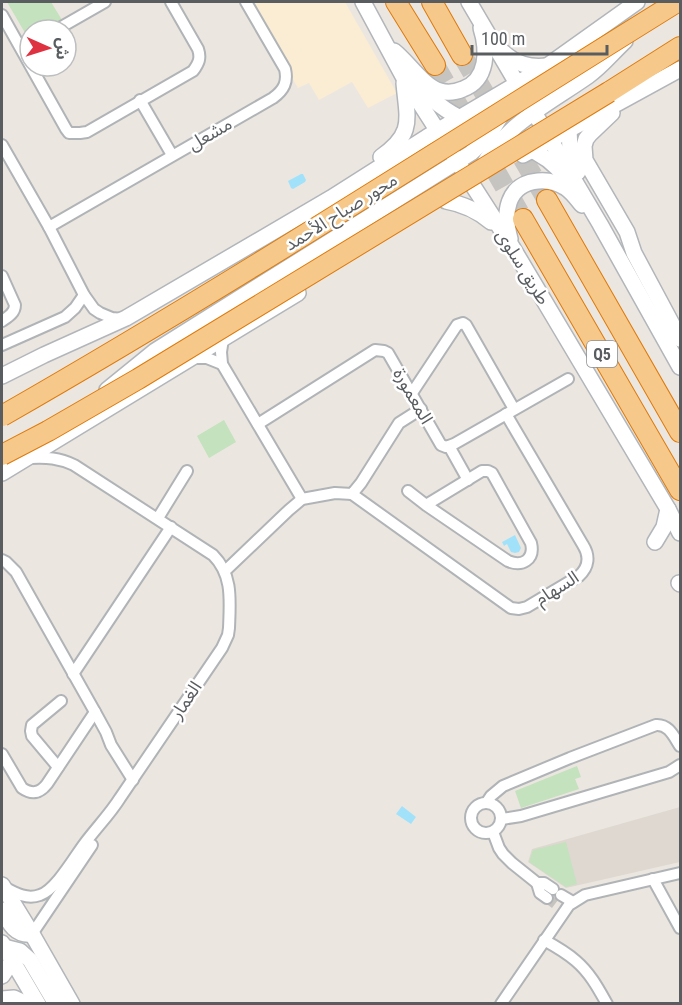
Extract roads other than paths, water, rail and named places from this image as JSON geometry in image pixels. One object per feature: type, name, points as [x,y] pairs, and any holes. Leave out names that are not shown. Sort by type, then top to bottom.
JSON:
[{"type":"highway","points":[[396,2],[435,65]]},
{"type":"highway","points":[[432,2],[462,54]]},
{"type":"highway","name":"محور صباح الأحمد","points":[[2,416],[177,313],[485,124],[678,2]]},
{"type":"highway","name":"محور صباح الأحمد","points":[[2,455],[138,380],[681,47]]},
{"type":"highway","name":"Q5","points":[[547,200],[681,432]]},
{"type":"highway","name":"طريق سلوى","points":[[523,219],[681,490]]},
{"type":"main road","name":"طريق سلوى","points":[[363,2],[405,80],[507,239],[681,533]]},
{"type":"main road","name":"محور صباح الأحمد","points":[[2,376],[126,318],[331,198],[547,66],[637,2]]},
{"type":"main road","points":[[65,435],[107,390],[155,351],[458,162],[590,74],[667,2]]},
{"type":"main road","points":[[386,46],[432,87],[440,91],[460,91],[477,80],[485,63],[483,34],[473,8]]},
{"type":"main road","points":[[473,8],[551,139],[681,367]]},
{"type":"main road","points":[[386,46],[430,98],[460,118],[549,160],[600,224]]},
{"type":"main road","points":[[496,46],[507,57],[520,64],[531,67],[547,66]]},
{"type":"main road","points":[[2,473],[531,150],[681,69]]},
{"type":"main road","points":[[331,198],[340,186],[388,152],[403,136],[408,118],[405,80]]},
{"type":"main road","points":[[473,185],[486,161],[518,84]]},
{"type":"main road","points":[[627,98],[586,139],[585,160],[627,232],[634,253],[681,339]]},
{"type":"main road","points":[[569,129],[573,159],[600,224]]},
{"type":"main road","points":[[438,131],[534,140],[551,139]]},
{"type":"main road","points":[[507,239],[507,208],[510,198],[525,184],[544,180],[567,188],[600,224]]},
{"type":"main road","points":[[446,201],[477,211],[507,239]]},
{"type":"main road","points":[[662,334],[681,350]]},
{"type":"main road","points":[[2,382],[18,368]]},
{"type":"main road","points":[[655,542],[664,527],[668,509]]},
{"type":"main road","points":[[2,886],[72,1004]]},
{"type":"main road","points":[[2,910],[17,932],[32,934]]},
{"type":"main road","points":[[2,976],[8,951],[32,934]]},
{"type":"main road","points":[[8,951],[38,1004]]},
{"type":"main road","points":[[8,951],[30,960],[56,1004]]},
{"type":"main road","points":[[2,999],[14,998],[27,1004]]},
{"type":"street","points":[[77,18],[105,2]]},
{"type":"street","points":[[40,78],[66,129],[69,133],[80,133],[87,132],[193,71],[199,62],[200,55],[171,2]]},
{"type":"street","name":"مشعل","points":[[49,227],[282,91],[286,80],[285,69],[246,2]]},
{"type":"street","points":[[2,15],[18,38]]},
{"type":"street","points":[[140,100],[172,155]]},
{"type":"street","points":[[2,145],[49,227],[84,295],[100,313],[112,318],[126,318]]},
{"type":"street","points":[[2,276],[15,305],[12,313],[2,321]]},
{"type":"street","points":[[2,345],[65,317],[84,295]]},
{"type":"street","name":"السهام","points":[[352,494],[511,608],[527,607],[579,576],[585,570],[588,557],[584,545],[510,411],[466,325],[463,323],[458,325],[412,393]]},
{"type":"street","points":[[223,339],[222,364],[302,499]]},
{"type":"street","name":"المعمورة","points":[[258,424],[375,350],[388,353],[441,445],[451,445]]},
{"type":"street","points":[[191,358],[207,358],[222,364]]},
{"type":"street","points":[[470,479],[451,445],[568,379]]},
{"type":"street","points":[[27,458],[48,457],[74,465],[213,555],[225,571],[302,499],[335,493],[352,494],[399,423],[421,409]]},
{"type":"street","points":[[408,491],[426,505],[508,561],[518,564],[531,556],[531,543],[492,473],[486,470],[426,505]]},
{"type":"street","points":[[158,518],[187,471]]},
{"type":"street","points":[[73,674],[171,527]]},
{"type":"street","points":[[2,560],[16,572],[106,732],[116,742],[135,776]]},
{"type":"street","name":"الغمار","points":[[2,886],[28,897],[46,892],[106,818],[225,642],[229,628],[229,584],[225,571]]},
{"type":"street","points":[[58,767],[30,731],[32,725],[61,701]]},
{"type":"street","points":[[2,754],[22,788],[27,792],[38,792],[44,789],[95,712]]},
{"type":"street","points":[[487,802],[503,786],[656,725],[669,729],[681,746]]},
{"type":"street","points":[[502,819],[521,816],[669,772],[681,765]]},
{"type":"street","points":[[487,802],[499,809],[502,819],[493,832],[485,833],[478,831],[471,821],[473,809],[487,802]]},
{"type":"street","name":"الغمار","points":[[32,934],[96,839],[106,818]]},
{"type":"street","points":[[493,832],[503,854],[537,883],[540,893],[559,900],[681,873]]},
{"type":"street","points":[[653,879],[681,928]]},
{"type":"street","points":[[501,1004],[544,940],[559,900]]},
{"type":"street","points":[[544,940],[578,962],[594,981],[607,1004]]},
{"type":"water","points":[[301,174],[305,182],[291,188],[288,181]]},
{"type":"water","points":[[515,535],[521,548],[515,553],[511,552],[507,544],[504,546],[502,542]]},
{"type":"water","points":[[402,806],[416,817],[411,824],[396,814]]},
{"type":"tunnel","points":[[462,55],[547,200]]},
{"type":"tunnel","points":[[435,65],[523,219]]},
{"type":"tunnel","points":[[547,898],[555,904]]}]
